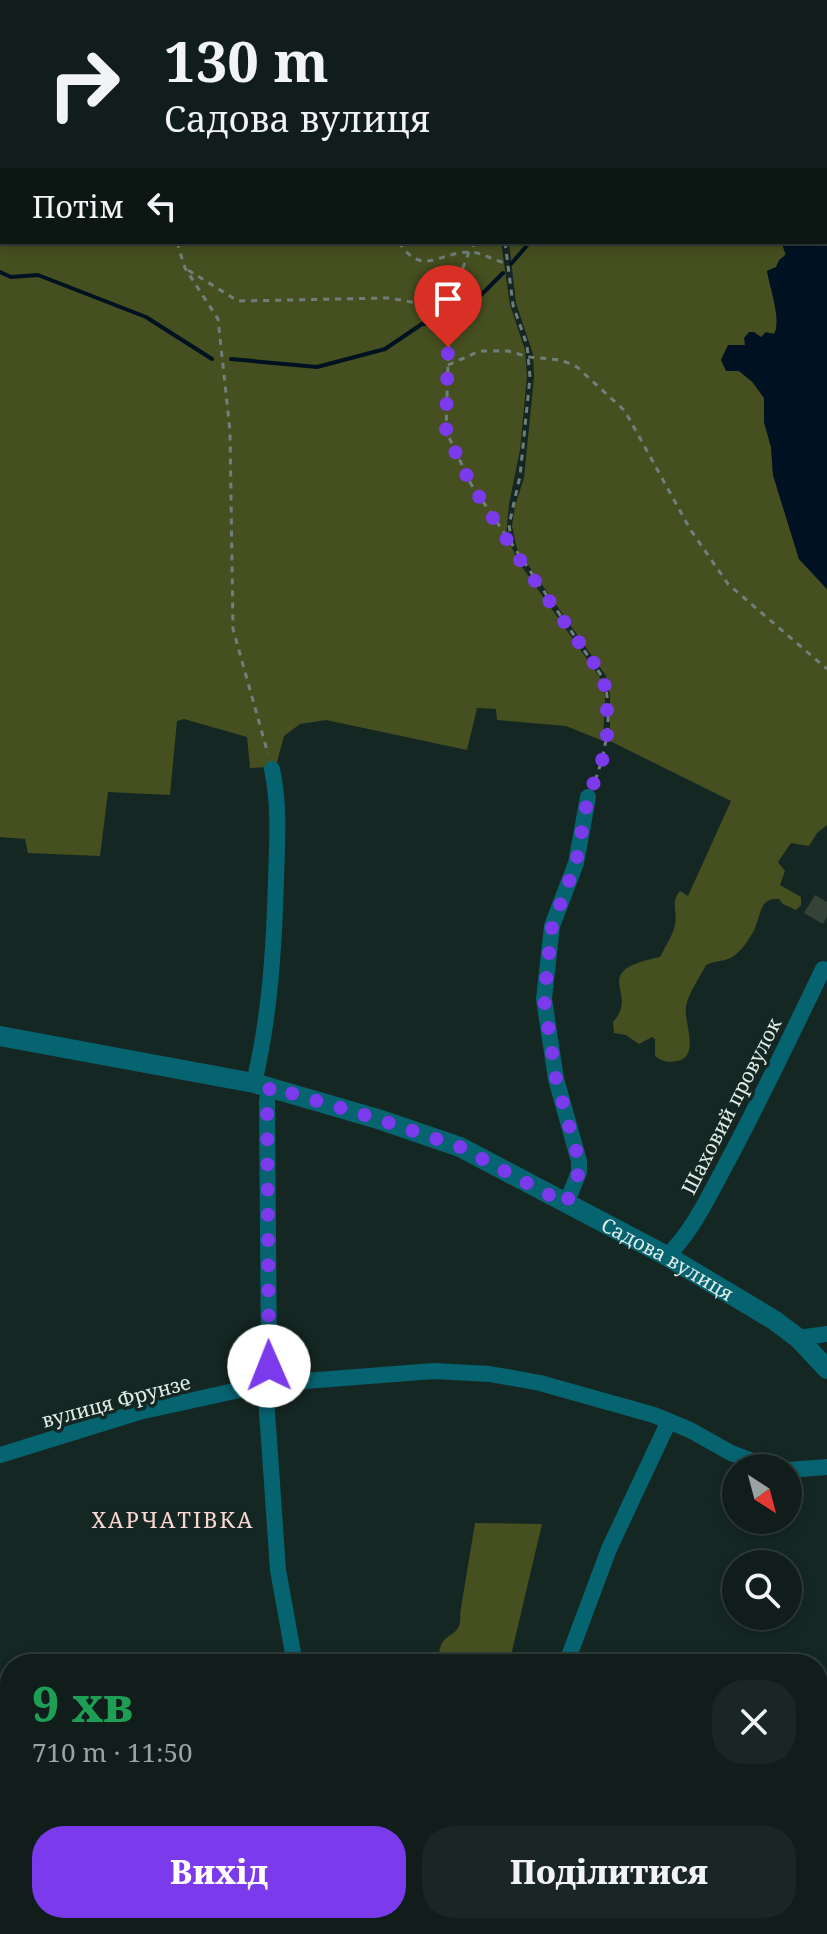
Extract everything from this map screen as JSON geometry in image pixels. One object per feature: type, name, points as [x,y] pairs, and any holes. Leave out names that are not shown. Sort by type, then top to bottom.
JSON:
[{"type":"street","points":[[272,769],[278,813],[274,941],[262,1085],[267,1101],[269,1366],[266,1384],[278,1570],[293,1654]]},
{"type":"street","points":[[566,1204],[579,1172],[579,1161],[556,1079],[544,999],[552,926],[576,863],[588,797]]},
{"type":"street","name":"Шаховий провулок","points":[[667,1256],[682,1240],[719,1178],[823,969]]},
{"type":"street","name":"Садова вулиця","points":[[0,1036],[262,1085],[460,1147],[667,1256],[774,1320],[798,1338],[827,1369]]},
{"type":"street","points":[[798,1338],[827,1334]]},
{"type":"street","name":"вулиця Фрунзе","points":[[0,1455],[139,1412],[266,1384],[434,1371],[490,1374],[540,1383],[669,1421],[734,1454]]},
{"type":"street","points":[[570,1654],[609,1549],[669,1421]]},
{"type":"street","points":[[802,1469],[827,1467]]},
{"type":"path","points":[[178,244],[185,268],[218,319],[230,431],[233,629],[272,769]]},
{"type":"path","points":[[401,244],[411,257],[431,262],[469,252],[506,263]]},
{"type":"path","points":[[475,244],[445,316],[449,329],[446,431],[471,484],[596,666],[606,686],[607,740],[588,797]]},
{"type":"path","points":[[505,244],[513,305],[529,357],[523,451],[509,525],[515,550]]},
{"type":"path","points":[[185,268],[238,301],[389,298],[423,304],[445,316]]},
{"type":"path","points":[[448,365],[480,351],[508,351],[561,360],[577,367],[625,411],[690,529],[728,584],[827,669]]},
{"type":"green space","points":[[0,244],[501,244],[510,305],[525,350],[527,376],[520,450],[506,536],[520,564],[601,679],[605,696],[603,741],[566,726],[497,720],[496,709],[477,708],[467,750],[326,720],[300,724],[284,736],[277,762],[269,767],[250,768],[247,737],[184,719],[177,721],[170,795],[108,792],[100,856],[28,853],[25,839],[0,837]]},
{"type":"green space","points":[[509,244],[782,244],[787,251],[777,267],[767,271],[776,313],[774,334],[769,333],[742,346],[728,345],[726,371],[739,371],[764,398],[764,422],[771,447],[773,475],[799,559],[827,589],[827,825],[809,846],[791,843],[778,862],[785,871],[780,885],[801,897],[801,905],[796,910],[779,899],[768,901],[741,950],[728,959],[706,965],[686,1006],[688,1053],[677,1061],[665,1061],[655,1056],[655,1039],[652,1037],[639,1044],[626,1035],[614,1033],[613,1022],[622,1001],[620,976],[625,969],[660,957],[674,929],[677,895],[680,891],[688,896],[731,801],[610,741],[610,695],[606,676],[517,549],[512,526],[524,478],[534,377],[533,354],[516,303]]},
{"type":"green space","points":[[475,1523],[542,1524],[511,1654],[439,1654],[441,1645],[458,1629]]},
{"type":"water","points":[[782,244],[827,244],[827,589],[799,559],[773,475],[771,447],[764,422],[764,398],[753,382],[739,371],[726,371],[721,360],[728,345],[745,345],[744,338],[749,332],[761,337],[766,332],[774,334],[776,313],[767,271],[776,267],[786,255]]},
{"type":"building","points":[[815,895],[827,902],[827,917],[823,924],[804,913]]},
{"type":"waterway","points":[[511,264],[528,244]]},
{"type":"waterway","points":[[0,272],[11,277],[38,275],[146,317],[212,359]]},
{"type":"waterway","points":[[231,359],[317,367],[385,349],[422,324],[466,321],[478,298],[503,273]]},
{"type":"district","name":"ХАРЧАТІВКА","points":[[173,1519]]},
{"type":"route","points":[[269,1366],[267,1101],[270,1087],[460,1147],[566,1204],[579,1172],[579,1161],[556,1079],[544,999],[552,926],[576,863],[588,797],[607,740],[606,686],[596,666],[522,563],[471,484],[446,431],[448,347]]}]
